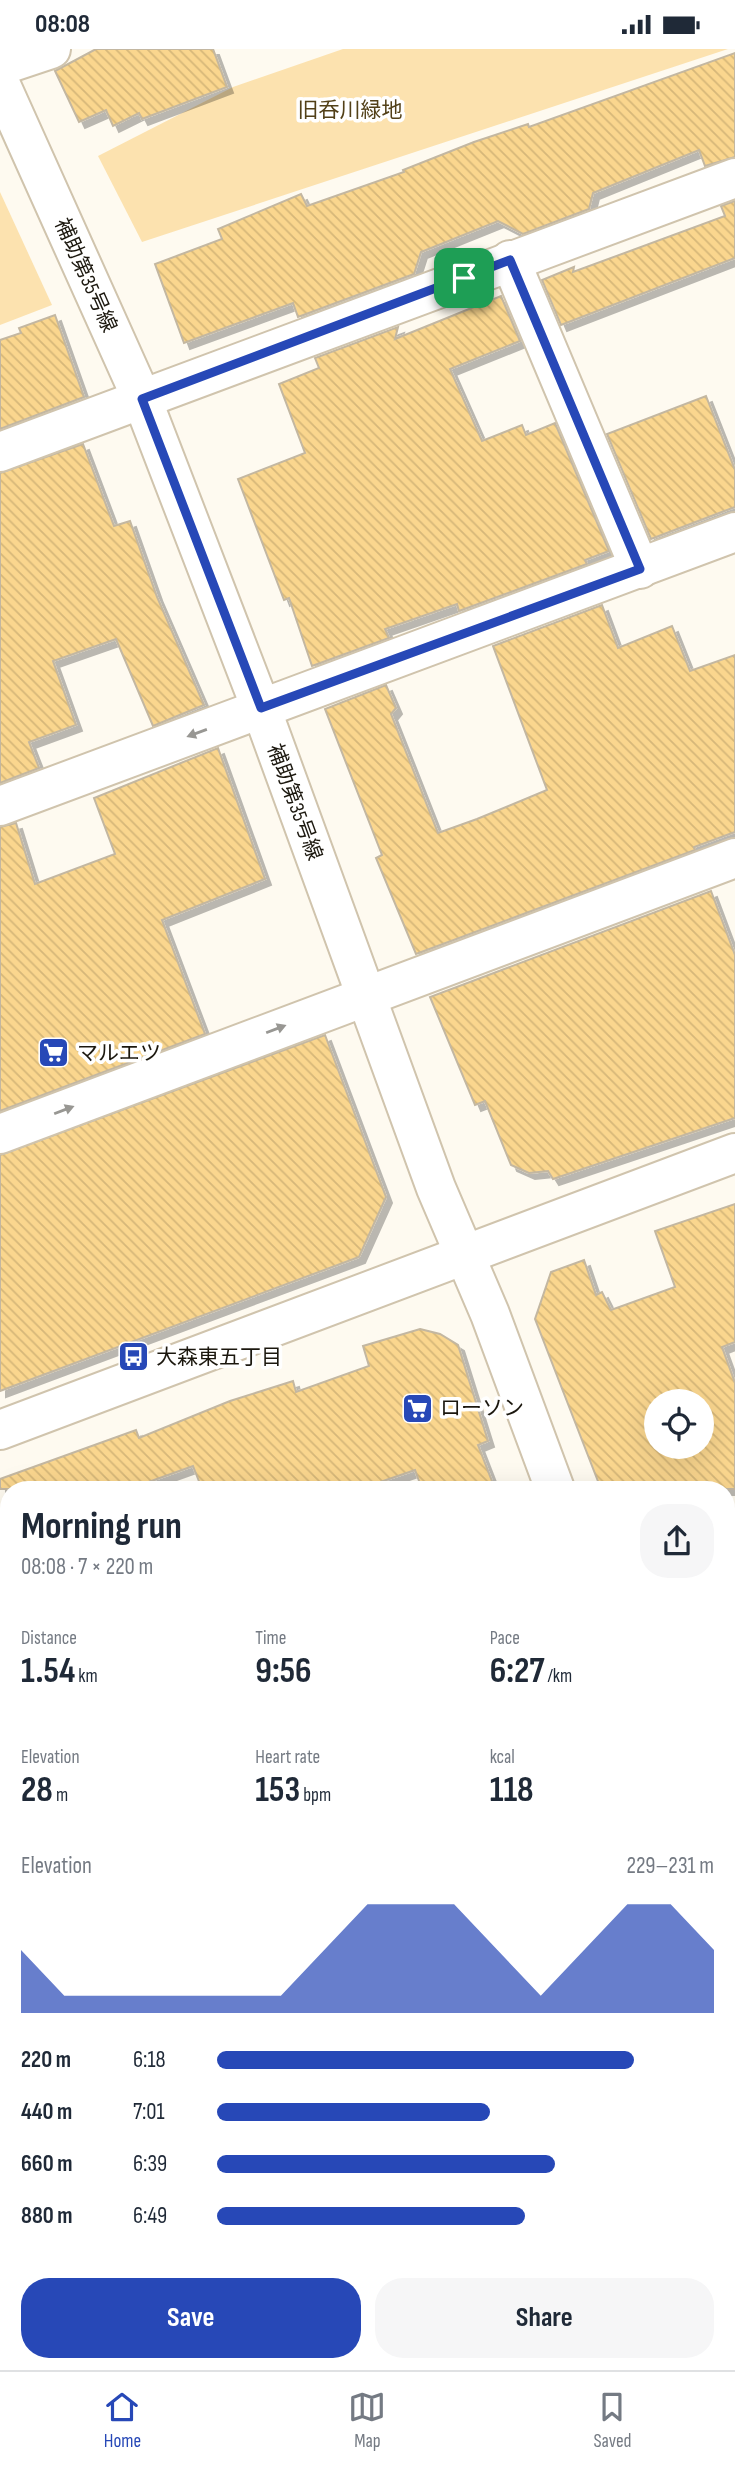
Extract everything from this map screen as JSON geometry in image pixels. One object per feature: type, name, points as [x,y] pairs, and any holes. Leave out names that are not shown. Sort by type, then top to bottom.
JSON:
[{"type":"street","points":[[0,67],[51,49]]},
{"type":"street","name":"補助第35号線","points":[[0,83],[142,399],[261,708],[436,1188],[466,1255],[552,1481]]},
{"type":"street","points":[[0,452],[599,226],[735,178]]},
{"type":"street","points":[[510,260],[640,569]]},
{"type":"street","points":[[0,806],[735,532]]},
{"type":"street","points":[[0,1134],[735,858]]},
{"type":"street","points":[[0,1430],[735,1153]]},
{"type":"green space","name":"旧呑川緑地","points":[[343,49],[728,49],[142,242],[98,156],[233,87]]},
{"type":"green space","points":[[0,192],[52,305],[0,325]]},
{"type":"building","points":[[96,49],[213,49],[227,87],[142,119],[139,113],[113,126],[106,110],[79,122],[55,71]]},
{"type":"building","points":[[735,53],[735,157],[705,166],[699,150],[593,193],[589,209],[523,234],[498,221],[421,252],[414,274],[298,317],[293,303],[184,343],[155,264],[222,239],[218,229],[301,194],[307,206],[404,172],[403,170],[474,142],[528,124],[529,127]]},
{"type":"building","points":[[735,201],[735,258],[561,325],[542,280],[574,267],[573,272],[725,216],[721,206]]},
{"type":"building","points":[[501,296],[520,341],[450,369],[482,441],[522,425],[526,435],[555,423],[609,551],[585,560],[587,564],[459,611],[457,604],[385,629],[389,638],[312,666],[289,598],[284,600],[238,479],[305,453],[279,384],[319,368],[315,358],[398,327],[395,339]]},
{"type":"building","points":[[55,315],[84,397],[0,429],[0,340],[21,333],[19,328]]},
{"type":"building","points":[[706,396],[735,470],[735,507],[651,539],[607,434]]},
{"type":"building","points":[[83,444],[114,526],[130,521],[157,597],[204,705],[153,726],[116,639],[53,661],[76,725],[29,742],[39,768],[0,783],[0,473]]},
{"type":"building","points":[[602,605],[618,648],[672,626],[690,671],[735,655],[735,832],[694,847],[695,850],[416,954],[376,858],[382,855],[325,709],[386,685],[396,708],[391,714],[438,833],[477,819],[547,790],[493,646]]},
{"type":"building","points":[[218,748],[265,879],[162,920],[205,1034],[0,1111],[0,827],[16,823],[35,884],[115,854],[94,798]]},
{"type":"building","points":[[711,891],[735,955],[735,1118],[553,1179],[548,1171],[529,1173],[511,1165],[485,1101],[475,1105],[430,997]]},
{"type":"building","points":[[325,1035],[386,1197],[359,1257],[0,1391],[0,1155]]},
{"type":"building","points":[[735,1204],[735,1342],[722,1347],[735,1383],[735,1481],[598,1481],[535,1319],[551,1272],[584,1260],[596,1295],[602,1292],[611,1310],[675,1287],[655,1231]]},
{"type":"building","points":[[420,1329],[440,1334],[458,1345],[488,1441],[478,1445],[492,1481],[419,1481],[415,1470],[383,1481],[199,1481],[193,1466],[151,1481],[0,1481],[136,1430],[139,1438],[230,1401],[293,1381],[296,1392],[369,1366],[363,1346]]},
{"type":"place","name":"マルエツ","points":[[54,1053]]},
{"type":"place","name":"大森東五丁目","points":[[133,1357]]},
{"type":"place","name":"ローソン","points":[[417,1408]]},
{"type":"route","points":[[510,260],[640,569],[261,708],[142,399],[464,278],[510,260]]}]
